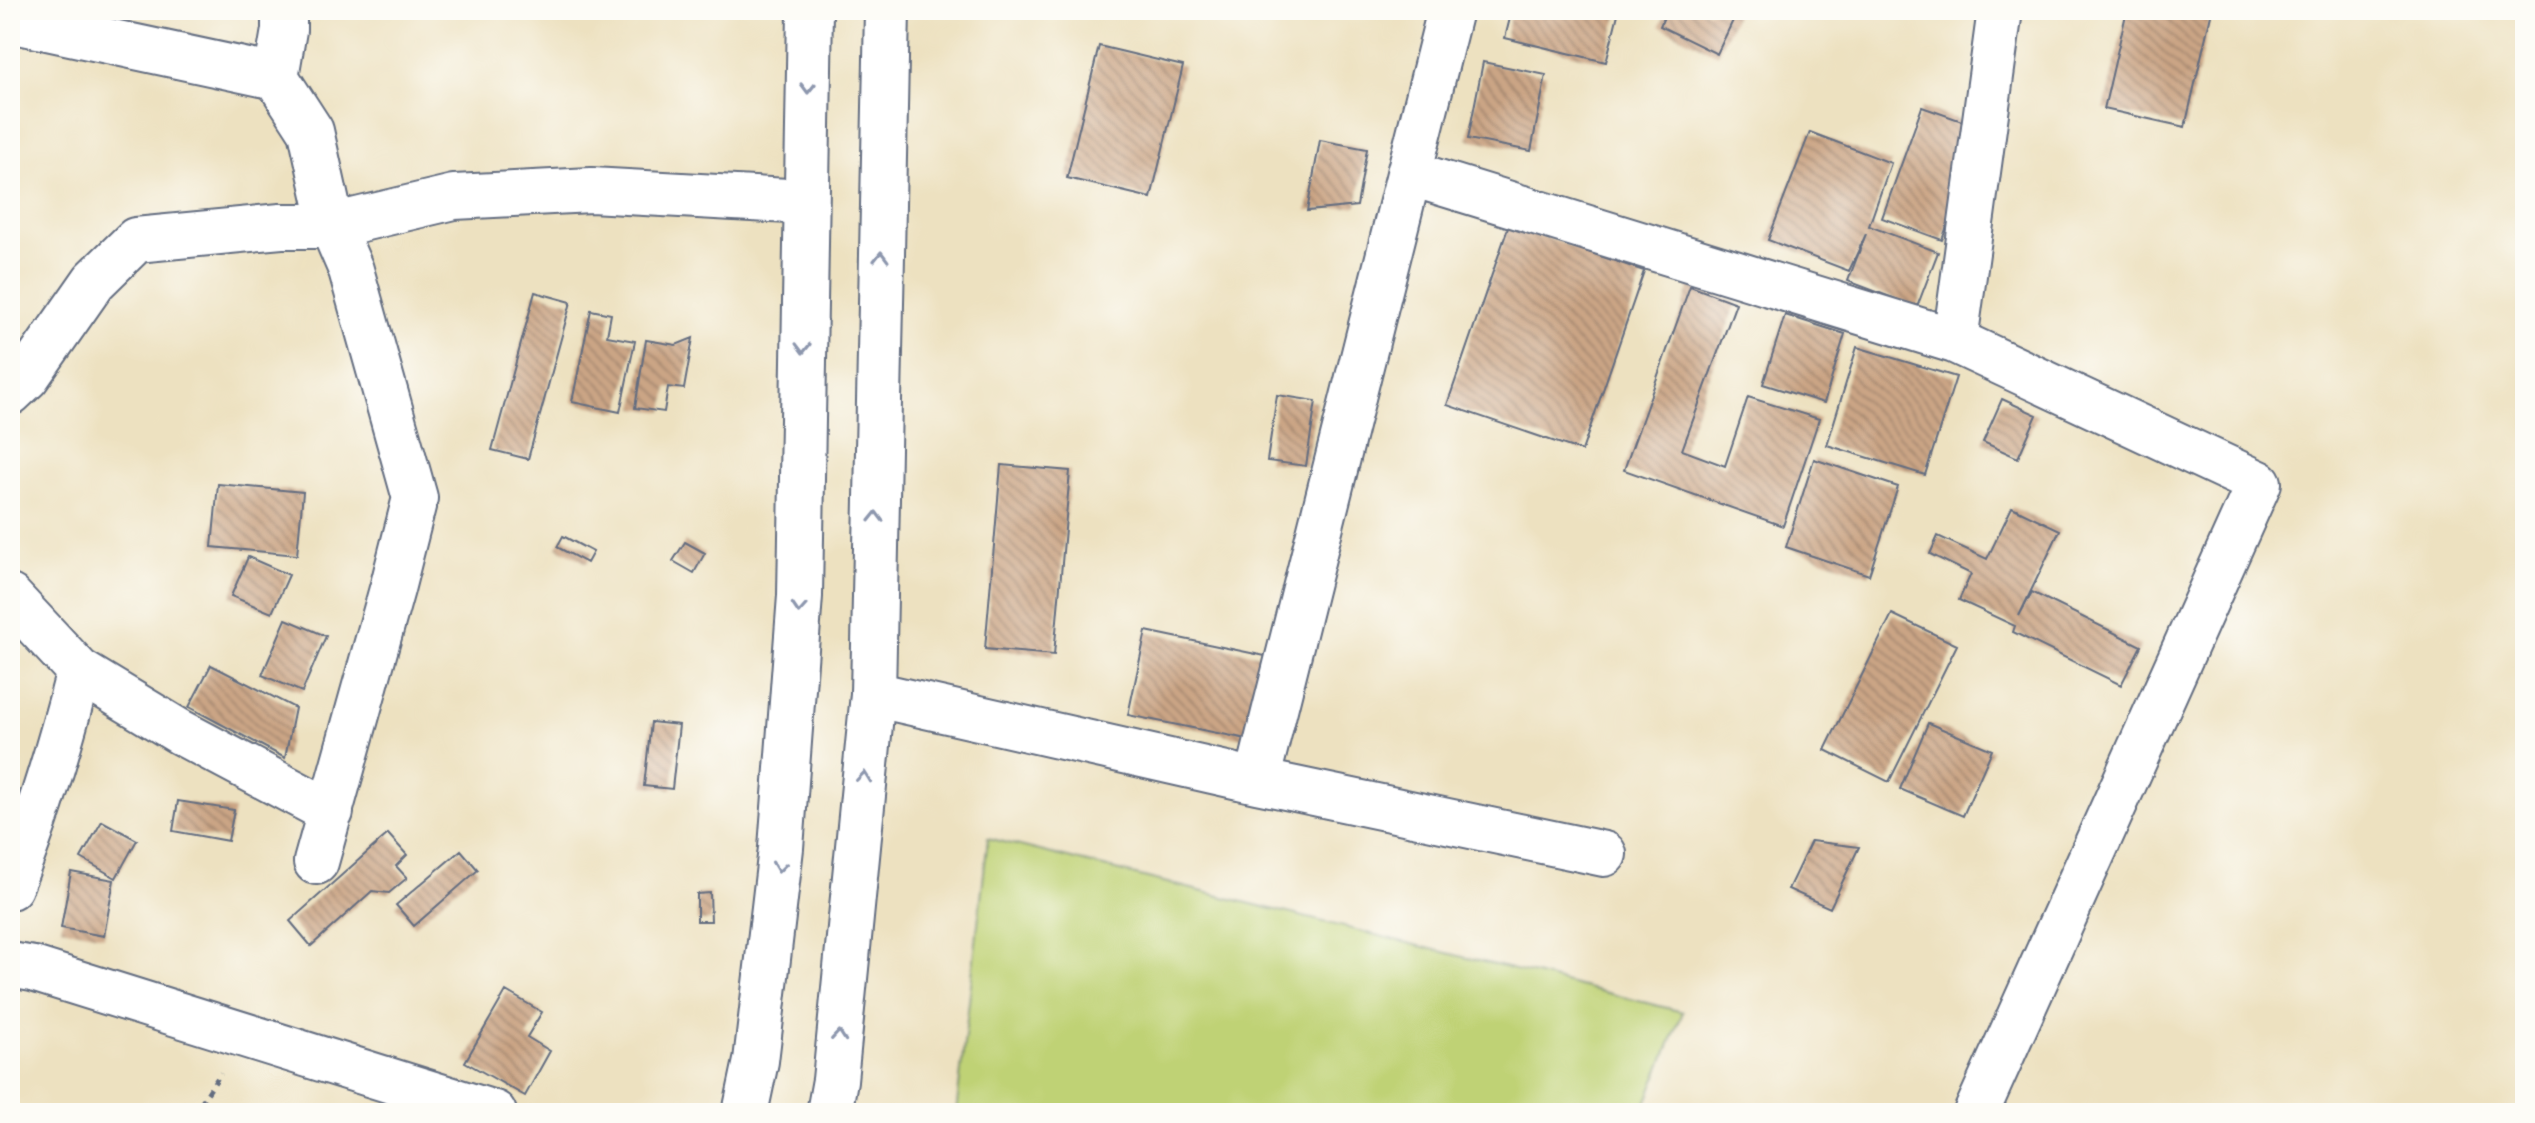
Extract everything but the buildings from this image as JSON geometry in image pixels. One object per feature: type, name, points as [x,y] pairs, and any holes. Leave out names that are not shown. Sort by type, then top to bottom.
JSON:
[{"type":"street","points":[[284,10],[276,77],[311,131],[332,226],[351,270],[415,498],[316,862]]},
{"type":"street","points":[[745,1113],[756,1061],[781,848],[799,611],[810,10]]},
{"type":"street","points":[[829,1113],[835,1080],[873,694],[887,10]]},
{"type":"street","points":[[1257,781],[1450,10]]},
{"type":"street","points":[[1955,341],[2000,10]]},
{"type":"street","points":[[10,20],[276,77]]},
{"type":"street","points":[[1409,173],[1955,341],[2259,483],[1983,1110]]},
{"type":"street","points":[[10,393],[27,377],[94,281],[136,240],[281,226],[332,226],[454,197],[591,190],[806,202]]},
{"type":"street","points":[[10,597],[79,671],[180,732],[331,812]]},
{"type":"street","points":[[10,887],[55,763],[79,671]]},
{"type":"street","points":[[873,694],[1257,781],[1604,854]]},
{"type":"street","points":[[10,965],[33,969],[494,1113]]},
{"type":"green space","points":[[988,838],[1683,1012],[1642,1113],[956,1113]]}]
